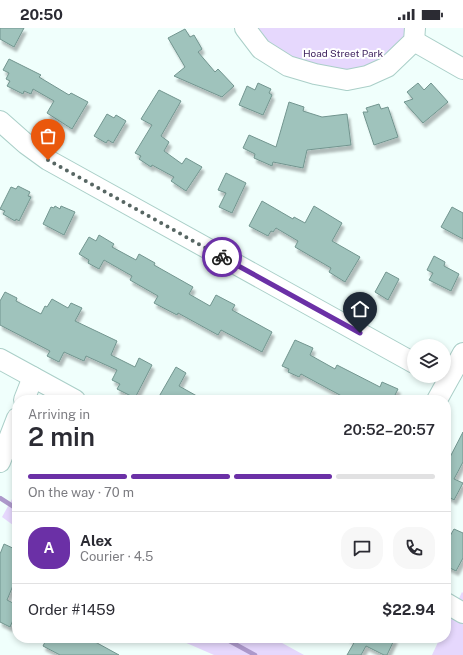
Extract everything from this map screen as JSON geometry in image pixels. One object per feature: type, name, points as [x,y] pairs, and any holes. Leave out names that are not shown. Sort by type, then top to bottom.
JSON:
[{"type":"street","points":[[245,28],[261,50],[288,66],[315,74],[347,80],[367,76],[387,67],[415,34],[463,69]]},
{"type":"street","points":[[0,121],[26,144],[48,160],[407,359]]},
{"type":"street","points":[[451,368],[463,353]]},
{"type":"street","points":[[0,359],[66,395]]},
{"type":"street","points":[[26,395],[33,377]]},
{"type":"street","points":[[438,395],[441,383]]},
{"type":"street","points":[[0,462],[12,431]]},
{"type":"street","points":[[451,606],[463,613]]},
{"type":"green space","name":"Hoad Street Park","points":[[245,28],[415,28],[387,67],[315,74]]},
{"type":"green space","points":[[12,499],[12,524],[2,517]]},
{"type":"green space","points":[[462,592],[463,655],[432,655],[438,643],[451,643],[451,615]]},
{"type":"green space","points":[[186,643],[282,643],[304,655],[214,655]]},
{"type":"building","points":[[0,28],[24,28],[14,47],[0,39]]},
{"type":"building","points":[[185,29],[190,37],[194,35],[202,49],[198,52],[215,72],[218,69],[234,86],[222,97],[174,76],[185,67],[168,38]]},
{"type":"building","points":[[9,59],[41,75],[39,77],[69,95],[71,93],[88,102],[72,129],[47,113],[54,101],[33,89],[31,94],[24,91],[23,94],[7,86],[10,81],[6,79],[9,73],[3,70]]},
{"type":"building","points":[[258,83],[271,89],[269,93],[272,95],[263,115],[239,105],[247,86],[255,90]]},
{"type":"building","points":[[418,83],[424,90],[431,83],[448,102],[423,123],[404,102],[413,99],[407,92]]},
{"type":"building","points":[[159,90],[181,101],[161,136],[169,142],[164,151],[182,164],[186,158],[202,167],[186,191],[171,181],[174,177],[152,165],[151,167],[139,159],[141,156],[135,153],[152,125],[141,119]]},
{"type":"building","points":[[289,102],[304,107],[303,111],[322,117],[347,114],[351,145],[307,150],[303,168],[273,162],[272,166],[254,158],[255,154],[243,148],[249,135],[276,147]]},
{"type":"building","points":[[379,104],[381,109],[388,107],[398,137],[374,145],[363,112],[368,112],[366,108]]},
{"type":"building","points":[[107,114],[114,118],[116,115],[126,121],[113,143],[108,140],[106,143],[94,136]]},
{"type":"building","points":[[226,173],[246,183],[232,213],[219,207],[226,193],[218,190]]},
{"type":"building","points":[[18,186],[30,192],[28,196],[31,197],[19,221],[16,219],[15,221],[3,214],[5,211],[0,209],[11,187],[16,189]]},
{"type":"building","points":[[262,201],[293,219],[294,217],[305,223],[314,206],[342,223],[332,241],[360,257],[345,282],[329,272],[331,268],[295,247],[298,241],[276,228],[273,232],[271,231],[268,236],[249,226]]},
{"type":"building","points":[[55,206],[60,209],[61,206],[75,212],[64,235],[43,224],[51,207],[54,208]]},
{"type":"building","points":[[452,207],[463,213],[463,239],[441,227]]},
{"type":"building","points":[[99,235],[114,244],[112,247],[136,260],[139,254],[155,263],[154,265],[193,287],[189,294],[210,306],[216,295],[235,305],[232,310],[272,332],[262,352],[221,330],[218,335],[178,313],[177,315],[154,303],[158,296],[130,280],[132,276],[104,260],[99,269],[88,263],[89,260],[79,254],[89,237],[96,241]]},
{"type":"building","points":[[434,256],[445,262],[444,266],[459,274],[451,291],[429,280],[433,273],[427,270]]},
{"type":"building","points":[[386,272],[399,279],[388,300],[375,292]]},
{"type":"building","points":[[5,292],[17,298],[16,301],[41,314],[45,306],[47,307],[52,299],[68,308],[71,303],[82,308],[75,321],[117,341],[111,355],[135,367],[139,358],[152,365],[137,395],[129,395],[117,389],[120,384],[112,380],[117,370],[86,356],[84,361],[64,352],[59,362],[47,356],[50,351],[0,325],[0,301]]},
{"type":"building","points":[[295,340],[313,348],[310,355],[335,369],[337,365],[380,387],[382,382],[398,389],[395,395],[340,395],[301,374],[299,377],[288,372],[289,369],[282,366]]},
{"type":"building","points":[[176,367],[186,373],[179,386],[195,395],[160,395]]},
{"type":"building","points":[[463,432],[463,462],[454,479],[463,483],[454,500],[451,498],[451,455]]},
{"type":"building","points":[[454,529],[463,533],[463,558],[456,571],[451,568],[451,534]]},
{"type":"building","points":[[4,544],[12,548],[12,588],[7,600],[12,602],[12,622],[10,627],[0,622],[0,554]]},
{"type":"building","points":[[44,643],[97,643],[119,655],[60,655],[43,646]]},
{"type":"building","points":[[354,643],[393,643],[387,655],[366,646],[361,655],[347,655]]},
{"type":"waterway","points":[[0,498],[12,506]]},
{"type":"waterway","points":[[233,643],[255,655]]},
{"type":"way so far","points":[[48,160],[222,257]]},
{"type":"route","points":[[222,257],[360,333]]}]
